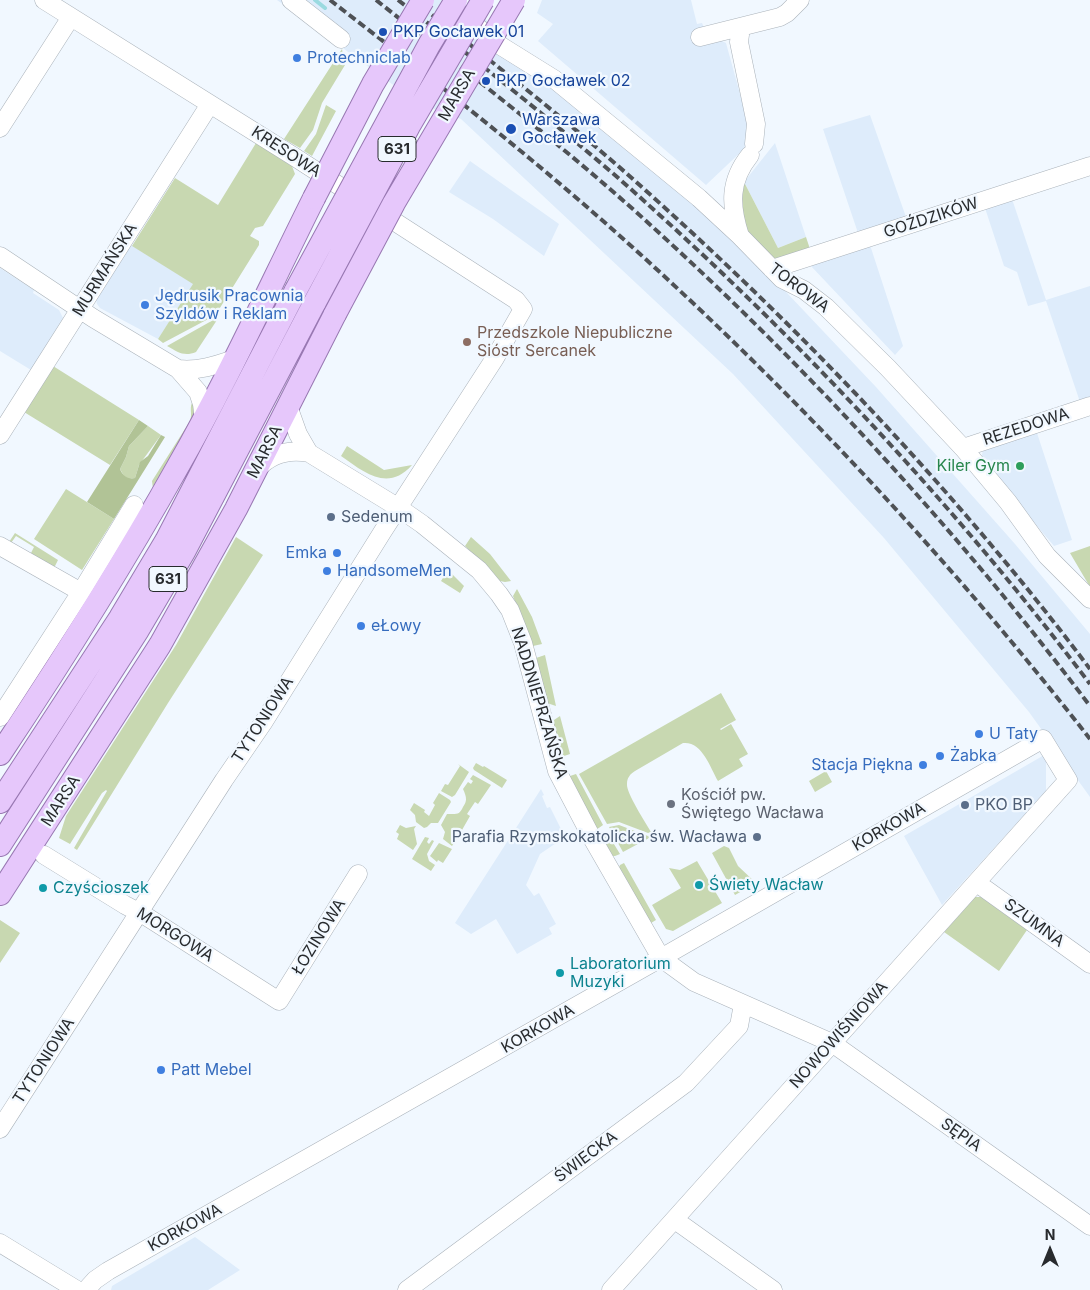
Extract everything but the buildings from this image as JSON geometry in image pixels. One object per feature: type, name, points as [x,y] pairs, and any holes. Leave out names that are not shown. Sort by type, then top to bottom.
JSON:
[{"type":"main road","points":[[0,754],[79,633],[168,484],[204,419],[348,132],[423,0]]},
{"type":"main road","name":"MARSA","points":[[0,845],[138,630],[184,552],[306,296],[429,45],[456,0]]},
{"type":"main road","name":"MARSA","points":[[5,795],[120,618],[306,296],[483,0]]},
{"type":"main road","name":"MARSA","points":[[0,894],[160,645],[236,509],[394,202],[514,0]]},
{"type":"main road","points":[[5,795],[22,749],[68,670],[79,633]]},
{"type":"main road","points":[[0,852],[39,811],[66,772],[94,750]]},
{"type":"street","name":"KRESOWA","points":[[44,0],[516,300],[524,309]]},
{"type":"street","points":[[291,0],[341,39]]},
{"type":"street","name":"TOROWA","points":[[444,0],[501,46],[554,79],[699,198],[782,279],[804,290],[826,307],[888,368],[963,448],[1008,502],[1047,556],[1090,599]]},
{"type":"street","points":[[700,37],[780,17],[800,0]]},
{"type":"street","points":[[0,128],[71,17]]},
{"type":"street","points":[[740,236],[735,219],[733,197],[735,183],[741,164],[752,149],[756,124],[739,42],[741,27]]},
{"type":"street","name":"MURMAŃSKA","points":[[0,435],[210,104]]},
{"type":"street","name":"GOŹDZIKÓW","points":[[772,269],[1090,166]]},
{"type":"street","points":[[0,256],[80,309],[178,369],[198,392],[204,419]]},
{"type":"street","name":"TYTONIOWA","points":[[0,1129],[224,780],[263,723],[490,366],[524,309]]},
{"type":"street","points":[[178,369],[205,369],[234,359]]},
{"type":"street","name":"NADDNIEPRZAŃSKA","points":[[288,406],[298,434],[309,453],[399,508],[449,544],[479,570],[510,610],[523,643],[557,771],[604,859],[661,958],[694,982],[832,1043]]},
{"type":"street","name":"REZEDOWA","points":[[963,448],[1090,406]]},
{"type":"street","points":[[255,470],[270,458],[283,453],[309,453]]},
{"type":"street","points":[[0,717],[81,592],[134,505]]},
{"type":"street","points":[[0,546],[81,592]]},
{"type":"street","name":"KORKOWA","points":[[86,1290],[95,1280],[108,1271],[1043,739]]},
{"type":"street","name":"NOWOWIŚNIOWA","points":[[612,1290],[1068,780],[1043,739]]},
{"type":"street","name":"MORGOWA","points":[[44,855],[279,1001]]},
{"type":"street","name":"ŁOZINOWA","points":[[279,1001],[358,874]]},
{"type":"street","name":"SZUMNA","points":[[977,883],[1090,964]]},
{"type":"street","name":"ŚWIECKA","points":[[407,1290],[686,1083],[739,1026],[743,1004]]},
{"type":"street","name":"SĘPIA","points":[[832,1043],[1090,1226]]},
{"type":"street","points":[[675,1220],[773,1290]]},
{"type":"street","points":[[0,1243],[77,1290]]},
{"type":"shaded area","points":[[277,0],[460,0],[477,12],[717,219],[876,387],[1015,544],[1090,634],[1090,797],[1029,712],[884,538],[733,374],[461,119],[418,103]]},
{"type":"shaded area","points":[[542,0],[691,0],[697,24],[702,23],[706,33],[726,43],[748,123],[744,149],[706,185],[538,41],[553,24],[537,13]]},
{"type":"shaded area","points":[[870,115],[906,217],[858,233],[823,129]]},
{"type":"shaded area","points":[[775,143],[806,237],[778,248],[744,182]]},
{"type":"shaded area","points":[[470,161],[559,224],[544,256],[493,219],[449,192]]},
{"type":"shaded area","points":[[1012,199],[1046,300],[1090,286],[1090,399],[1080,402],[1046,301],[1028,306],[1017,272],[1004,266],[985,208]]},
{"type":"shaded area","points":[[131,245],[194,284],[158,339],[100,308],[97,304],[96,299]]},
{"type":"shaded area","points":[[870,245],[903,346],[895,355],[810,265]]},
{"type":"shaded area","points":[[0,268],[34,290],[33,293],[59,310],[63,318],[31,370],[0,351]]},
{"type":"shaded area","points":[[1037,433],[1072,540],[1054,546],[981,460],[983,450]]},
{"type":"shaded area","points":[[1046,754],[1046,791],[942,905],[904,836]]},
{"type":"shaded area","points":[[541,789],[547,808],[550,807],[565,837],[540,854],[526,885],[534,896],[539,893],[556,924],[549,928],[552,934],[517,954],[496,919],[471,934],[455,923]]},
{"type":"shaded area","points":[[195,1237],[240,1270],[208,1290],[111,1290],[112,1286]]},
{"type":"green space","points":[[342,49],[345,65],[322,103],[313,130],[300,148],[284,139]]},
{"type":"green space","points":[[326,105],[336,111],[312,156],[304,151],[316,134]]},
{"type":"green space","points":[[256,143],[292,166],[295,174],[263,226],[255,228],[250,236],[259,241],[259,245],[218,311],[212,317],[163,343],[158,339],[193,284],[132,246],[175,178],[218,205]]},
{"type":"green space","points":[[744,175],[744,182],[778,248],[806,237],[810,249],[774,260],[763,252],[740,221]]},
{"type":"green space","points":[[215,319],[217,320],[196,352],[184,354],[167,346]]},
{"type":"green space","points":[[53,366],[139,420],[110,465],[24,412]]},
{"type":"green space","points":[[194,400],[194,416],[153,489],[152,481],[190,421],[191,405]]},
{"type":"green space","points":[[139,420],[148,426],[129,446],[120,469],[126,476],[135,478],[140,462],[148,456],[161,435],[165,437],[114,519],[87,502]]},
{"type":"green space","points":[[148,426],[161,435],[139,465],[135,478],[129,479],[124,476],[120,469],[129,446]]},
{"type":"green space","points":[[347,446],[384,470],[412,465],[403,473],[394,477],[377,477],[341,456]]},
{"type":"green space","points":[[66,489],[114,519],[82,570],[34,539]]},
{"type":"green space","points":[[15,533],[58,560],[53,570],[30,555],[34,547],[16,536],[11,543],[9,542]]},
{"type":"green space","points":[[236,537],[263,555],[77,850],[74,848],[107,791],[102,793],[70,844],[59,838],[66,816],[176,645]]},
{"type":"green space","points":[[471,537],[490,554],[511,581],[500,581],[465,546]]},
{"type":"green space","points":[[1090,546],[1090,587],[1070,553]]},
{"type":"green space","points":[[448,570],[464,586],[460,593],[441,581]]},
{"type":"green space","points":[[517,589],[532,617],[542,644],[532,645],[513,596]]},
{"type":"green space","points":[[545,655],[556,706],[547,703],[535,660]]},
{"type":"green space","points":[[721,693],[736,720],[720,729],[731,724],[748,754],[739,759],[743,766],[718,781],[700,750],[690,743],[683,743],[629,776],[627,784],[630,794],[651,832],[648,833],[619,822],[607,824],[579,774]]},
{"type":"green space","points":[[560,716],[570,754],[561,757],[553,723]]},
{"type":"green space","points":[[476,763],[507,780],[502,788],[474,770],[473,768]]},
{"type":"green space","points":[[458,764],[469,772],[452,797],[441,791],[445,784],[448,785],[460,766]]},
{"type":"green space","points":[[826,771],[832,782],[815,792],[809,781]]},
{"type":"green space","points":[[576,774],[603,825],[596,830],[567,777]]},
{"type":"green space","points":[[473,775],[491,785],[478,804],[475,802],[467,814],[470,816],[462,830],[459,828],[455,834],[458,837],[452,846],[443,839],[445,832],[441,825],[447,814],[458,814],[462,810],[466,799],[463,789],[468,782],[471,784],[473,781],[470,779]]},
{"type":"green space","points":[[439,793],[451,802],[438,823],[431,823],[424,828],[416,822],[415,815],[410,810],[414,803],[425,810],[424,812],[429,816],[435,805],[433,803]]},
{"type":"green space","points":[[400,825],[406,828],[416,826],[414,829],[417,844],[413,850],[397,839],[399,834],[396,832]]},
{"type":"green space","points":[[619,825],[648,836],[652,835],[656,841],[651,837],[623,852],[609,827]]},
{"type":"green space","points":[[606,831],[620,854],[610,856],[599,835]]},
{"type":"green space","points":[[425,837],[429,838],[427,842],[429,844],[432,840],[434,841],[427,854],[429,861],[435,865],[431,871],[412,859]]},
{"type":"green space","points":[[439,843],[452,849],[443,863],[438,860],[437,862],[430,856]]},
{"type":"green space","points":[[724,846],[729,848],[738,866],[756,883],[735,895],[712,853]]},
{"type":"green space","points":[[697,861],[722,903],[673,931],[666,929],[652,905],[681,888],[669,868],[680,870]]},
{"type":"green space","points":[[624,863],[656,920],[651,923],[618,870],[620,865]]},
{"type":"green space","points":[[975,897],[981,897],[1027,930],[999,971],[944,932]]},
{"type":"green space","points":[[0,920],[20,933],[0,963]]},
{"type":"waterway","points":[[315,0],[325,8]]},
{"type":"railway","points":[[330,0],[449,93],[565,188],[701,310],[819,427],[876,487],[985,611],[1090,739]]},
{"type":"railway","points":[[376,0],[604,184],[697,268],[757,326],[874,447],[930,510],[985,574],[1090,706]]},
{"type":"railway","points":[[398,0],[508,86],[616,176],[681,234],[806,355],[866,418],[981,548],[1037,615],[1090,684]]},
{"type":"railway","points":[[413,0],[566,121],[654,198],[771,308],[828,365],[937,483],[990,543],[1090,669]]},
{"type":"place","name":"PKP Gocławek 01","points":[[383,32]]},
{"type":"place","name":"Protechniclab","points":[[297,58]]},
{"type":"place","name":"PKP Gocławek 02","points":[[486,81]]},
{"type":"place","name":"Warszawa Gocławek","points":[[511,129]]},
{"type":"place","name":"Jędrusik Pracownia Szyldów i Reklam","points":[[145,305]]},
{"type":"place","name":"Przedszkole Niepubliczne Sióstr Sercanek","points":[[467,342]]},
{"type":"place","name":"Kiler Gym","points":[[1020,466]]},
{"type":"place","name":"Sedenum","points":[[331,517]]},
{"type":"place","name":"Emka","points":[[337,553]]},
{"type":"place","name":"HandsomeMen","points":[[327,571]]},
{"type":"place","name":"eŁowy","points":[[361,626]]},
{"type":"place","name":"U Taty","points":[[979,734]]},
{"type":"place","name":"Żabka","points":[[940,756]]},
{"type":"place","name":"Stacja Piękna","points":[[923,765]]},
{"type":"place","name":"Kościół pw. Świętego Wacława","points":[[671,804]]},
{"type":"place","name":"PKO BP","points":[[965,805]]},
{"type":"place","name":"Parafia Rzymskokatolicka św. Wacława","points":[[757,837]]},
{"type":"place","name":"Świety Wacław","points":[[699,885]]},
{"type":"place","name":"Czyścioszek","points":[[43,888]]},
{"type":"place","name":"Laboratorium Muzyki","points":[[560,973]]},
{"type":"place","name":"Patt Mebel","points":[[161,1070]]}]
